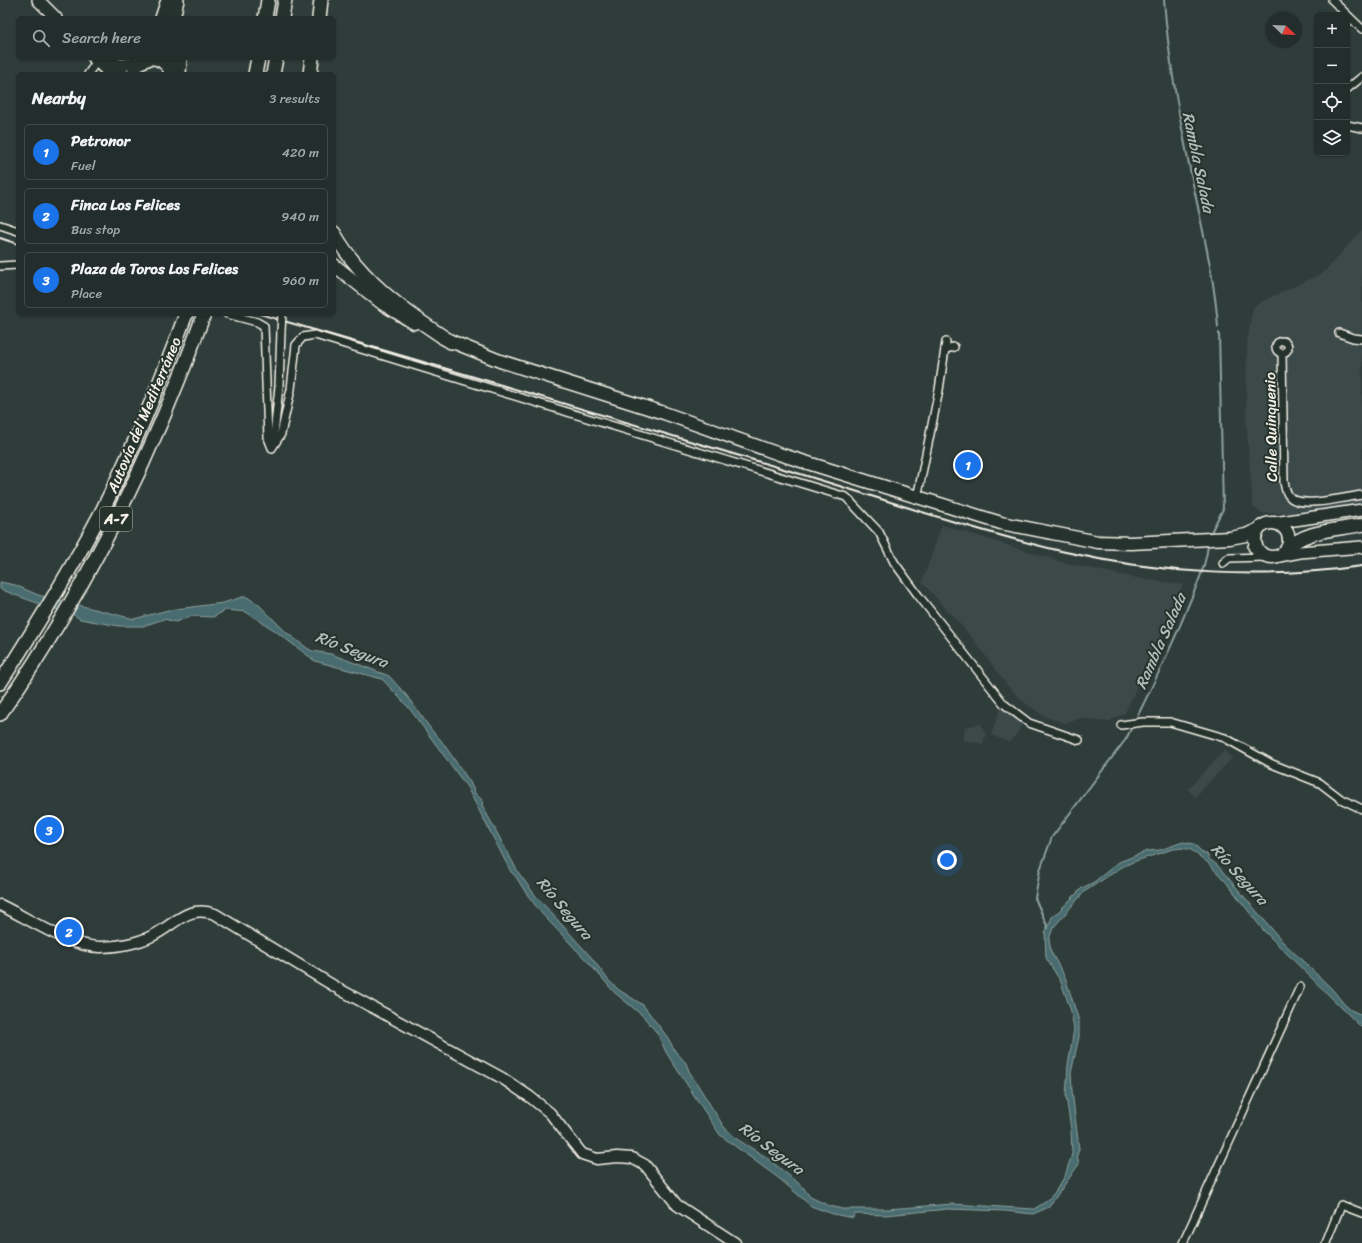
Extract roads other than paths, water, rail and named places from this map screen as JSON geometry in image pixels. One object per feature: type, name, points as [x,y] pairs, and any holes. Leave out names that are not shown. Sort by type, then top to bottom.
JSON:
[{"type":"highway","points":[[163,16],[168,0]]},
{"type":"highway","points":[[167,16],[171,0]]},
{"type":"highway","points":[[173,16],[177,0]]},
{"type":"highway","points":[[181,0],[181,16]]},
{"type":"highway","points":[[266,16],[268,0]]},
{"type":"highway","points":[[282,16],[285,0]]},
{"type":"highway","points":[[319,16],[321,0]]},
{"type":"highway","points":[[100,60],[109,72]]},
{"type":"highway","points":[[134,72],[145,60]]},
{"type":"highway","points":[[154,60],[162,61],[172,69],[179,60]]},
{"type":"highway","points":[[255,72],[258,60]]},
{"type":"highway","points":[[273,72],[276,60]]},
{"type":"highway","points":[[310,72],[312,60]]},
{"type":"highway","points":[[336,236],[352,260],[376,285],[418,320],[451,342]]},
{"type":"highway","points":[[336,266],[384,304],[420,326],[451,342],[506,363],[644,406],[779,454],[916,498],[1002,523],[1088,541],[1119,543],[1225,539],[1249,534],[1266,524],[1278,525],[1296,531],[1316,534]]},
{"type":"highway","name":"Autovía del Mediterráneo","points":[[0,683],[34,629],[101,512],[157,392],[185,316]]},
{"type":"highway","name":"Autovía del Mediterráneo","points":[[1,713],[49,638],[90,568],[118,514],[145,460],[190,354],[203,316]]},
{"type":"highway","points":[[1278,525],[1289,538],[1282,553]]},
{"type":"highway","points":[[1225,539],[1243,541],[1254,551],[1266,557],[1282,553],[1294,542],[1316,534],[1362,525]]},
{"type":"highway","points":[[1254,551],[1254,540],[1257,530]]},
{"type":"main road","points":[[38,0],[54,16]]},
{"type":"main road","points":[[101,60],[120,72]]},
{"type":"main road","points":[[103,60],[120,64],[141,60]]},
{"type":"main road","points":[[1278,525],[1362,510]]},
{"type":"main road","points":[[1282,553],[1362,547]]},
{"type":"main road","points":[[0,905],[76,943],[101,947],[134,942],[151,936],[189,913],[200,910],[215,914],[339,989],[502,1078],[530,1096],[550,1113],[582,1154],[597,1159],[617,1157],[632,1158],[645,1165],[677,1205],[735,1243]]},
{"type":"street","points":[[1332,0],[1362,29]]},
{"type":"street","points":[[89,72],[98,60]]},
{"type":"street","points":[[1350,87],[1362,77]]},
{"type":"street","points":[[1350,126],[1362,128]]},
{"type":"street","points":[[0,225],[16,230]]},
{"type":"street","points":[[0,266],[16,265]]},
{"type":"street","points":[[234,316],[257,322],[264,326],[268,438],[272,448]]},
{"type":"street","points":[[272,448],[279,386],[282,316]]},
{"type":"street","points":[[1339,333],[1353,338],[1362,339]]},
{"type":"street","points":[[272,448],[280,434],[291,389],[296,345],[303,338],[315,335],[467,383],[836,492],[846,497],[879,532],[894,562],[918,595],[1004,704],[1029,723],[1080,740]]},
{"type":"street","points":[[916,498],[939,390],[946,346],[954,347]]},
{"type":"street","name":"Calle Quinquenio","points":[[1282,353],[1284,482],[1288,494],[1292,499],[1303,502],[1362,495]]},
{"type":"street","points":[[1223,563],[1227,559],[1254,551]]},
{"type":"street","points":[[1121,725],[1143,722],[1170,722],[1225,738],[1272,764],[1320,783],[1341,799],[1362,809]]},
{"type":"street","points":[[1183,1243],[1300,987]]},
{"type":"street","points":[[1326,1243],[1341,1205],[1362,1213]]},
{"type":"water","points":[[0,582],[15,585],[38,595],[134,619],[168,610],[223,603],[242,597],[247,597],[259,605],[287,633],[312,651],[331,654],[389,676],[407,696],[433,732],[440,739],[470,782],[475,793],[483,801],[482,805],[518,872],[535,895],[591,957],[609,981],[619,990],[643,1005],[668,1038],[675,1051],[686,1063],[689,1071],[724,1127],[738,1140],[766,1157],[803,1187],[810,1197],[830,1206],[842,1209],[888,1209],[952,1204],[1034,1209],[1047,1201],[1055,1192],[1065,1176],[1072,1154],[1071,1129],[1066,1096],[1068,1065],[1074,1029],[1071,1011],[1061,982],[1046,958],[1045,933],[1053,915],[1058,912],[1082,888],[1094,882],[1119,862],[1147,851],[1160,850],[1183,842],[1194,844],[1204,854],[1207,854],[1209,859],[1217,865],[1283,942],[1332,989],[1344,1004],[1351,1010],[1362,1015],[1362,1028],[1263,930],[1226,882],[1207,862],[1191,850],[1183,848],[1173,849],[1133,862],[1122,867],[1084,892],[1053,928],[1049,939],[1051,952],[1065,977],[1079,1021],[1079,1037],[1071,1073],[1079,1149],[1077,1155],[1079,1164],[1049,1207],[1033,1214],[1005,1211],[948,1209],[886,1215],[855,1214],[853,1218],[833,1214],[811,1206],[781,1180],[720,1135],[667,1054],[657,1033],[643,1016],[614,992],[589,963],[542,914],[526,893],[511,872],[467,787],[409,708],[382,679],[315,661],[274,630],[246,612],[226,610],[213,617],[191,616],[176,622],[164,619],[143,626],[119,626],[80,619],[74,615],[0,589]]},
{"type":"waterway","name":"Rambla Salada","points":[[1164,0],[1169,50],[1177,99],[1215,294],[1218,327]]},
{"type":"waterway","name":"Rambla Salada","points":[[1210,534],[1223,509],[1219,333]]},
{"type":"waterway","name":"Rambla Salada","points":[[1135,721],[1170,650],[1195,591],[1203,568],[1208,544]]},
{"type":"waterway","name":"Rambla Salada","points":[[1048,928],[1035,898],[1040,870],[1052,837],[1126,739],[1133,725]]},
{"type":"railway","points":[[0,238],[16,243]]},
{"type":"railway","points":[[267,316],[787,470],[957,523],[1061,551],[1135,565],[1173,570],[1211,572],[1287,573],[1362,566]]},
{"type":"place","name":"Petronor","points":[[968,465]]},
{"type":"place","name":"Plaza de Toros Los Felices","points":[[49,830]]},
{"type":"place","name":"Finca Los Felices","points":[[69,932]]},
{"type":"water label","name":"Río Segura","points":[[352,649]]},
{"type":"water label","name":"Río Segura","points":[[1240,874]]},
{"type":"water label","name":"Río Segura","points":[[565,908]]},
{"type":"water label","name":"Río Segura","points":[[772,1148]]}]
